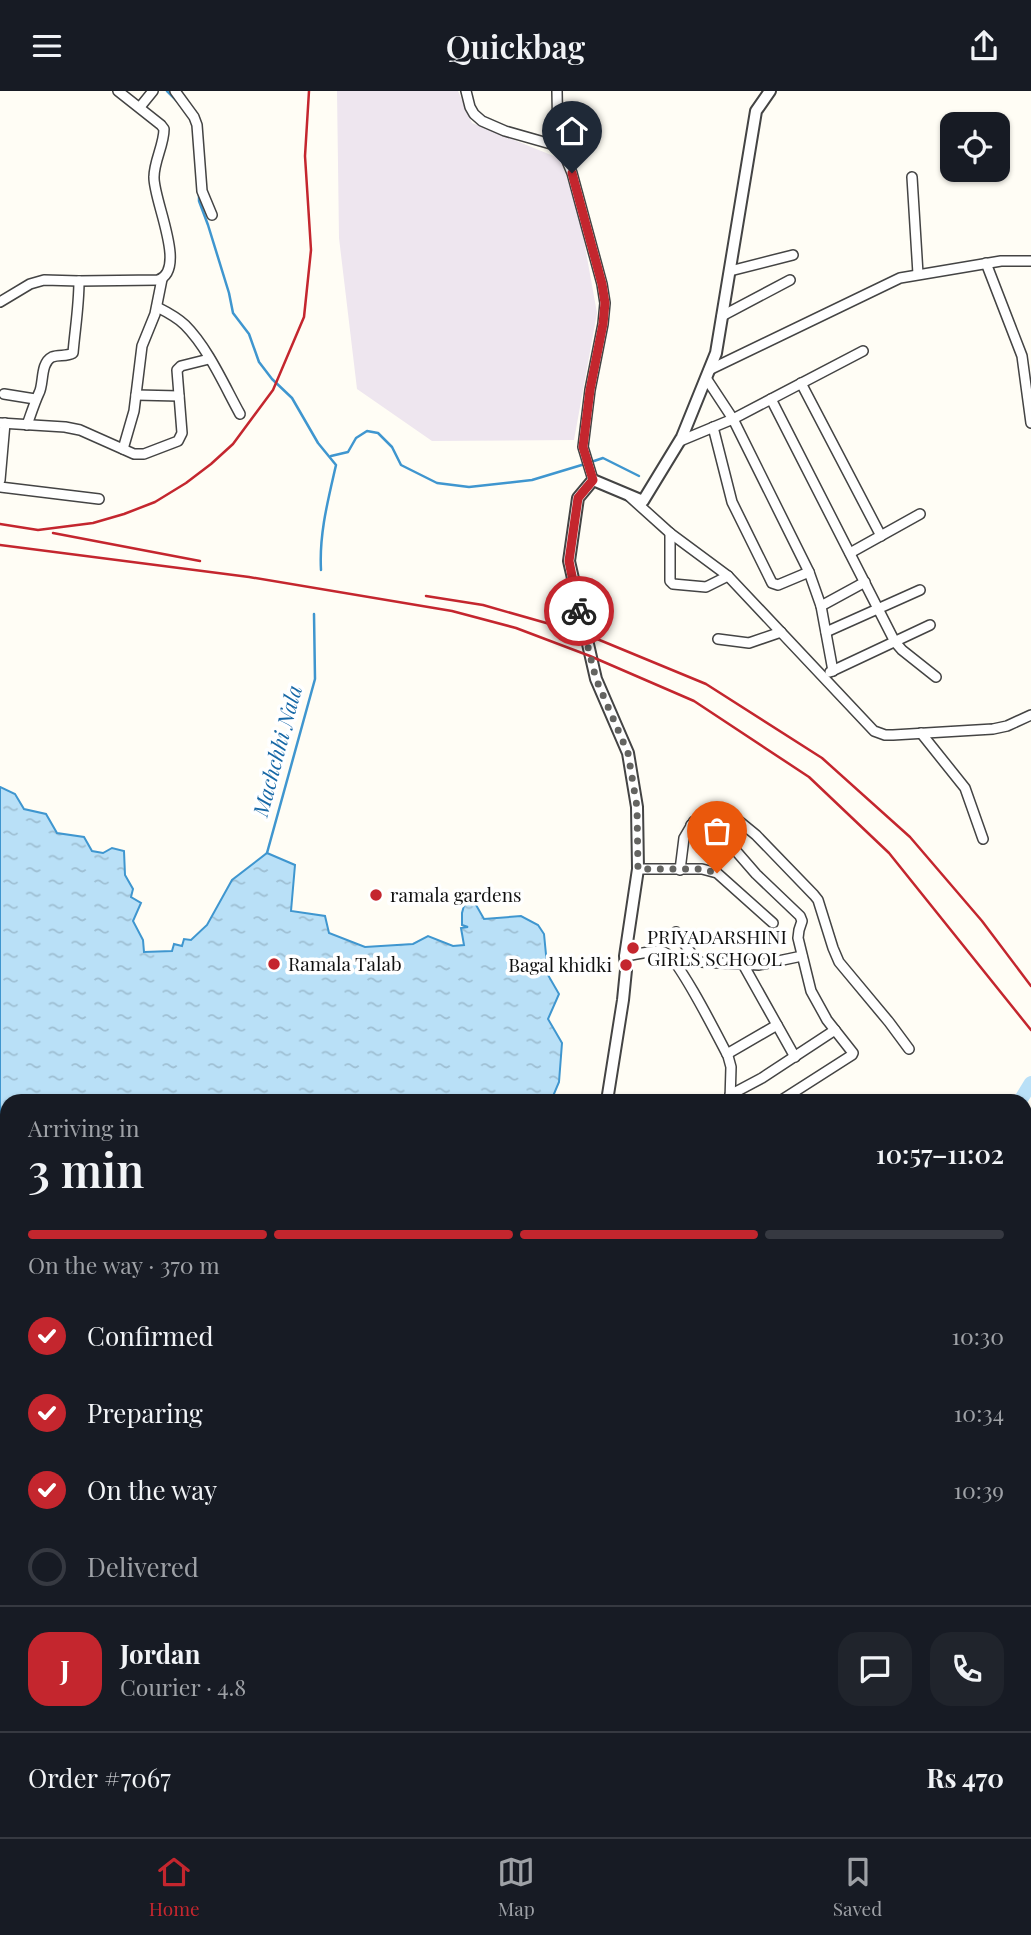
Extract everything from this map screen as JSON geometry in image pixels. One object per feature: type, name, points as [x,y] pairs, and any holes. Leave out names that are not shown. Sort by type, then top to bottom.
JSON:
[{"type":"street","points":[[118,91],[163,129],[154,176],[170,248],[171,265],[169,272],[162,279],[157,307],[144,339],[134,411],[123,449]]},
{"type":"street","points":[[466,91],[470,107],[482,121],[505,131],[558,146]]},
{"type":"street","points":[[557,91],[558,146],[572,173],[605,303],[583,447],[593,480],[642,501],[680,441],[716,353],[756,110],[763,94]]},
{"type":"street","points":[[140,107],[152,92]]},
{"type":"street","points":[[178,92],[197,125],[202,191],[212,215]]},
{"type":"street","points":[[912,177],[918,274]]},
{"type":"street","points":[[730,271],[793,255]]},
{"type":"street","points":[[708,374],[892,282],[918,274],[986,263],[1031,261]]},
{"type":"street","points":[[986,263],[1021,356],[1031,423]]},
{"type":"street","points":[[0,302],[23,288],[49,279],[162,279]]},
{"type":"street","points":[[722,316],[790,280]]},
{"type":"street","points":[[27,425],[35,399],[40,393],[49,359],[73,353],[79,310],[79,281]]},
{"type":"street","points":[[157,307],[186,326],[209,359],[240,414]]},
{"type":"street","points":[[680,441],[733,419],[863,351]]},
{"type":"street","points":[[0,480],[3,423],[80,430],[134,454],[144,454],[178,441],[182,433],[178,367],[209,359]]},
{"type":"street","points":[[708,374],[809,572],[821,606],[833,671]]},
{"type":"street","points":[[801,383],[881,536]]},
{"type":"street","points":[[4,394],[35,399]]},
{"type":"street","points":[[136,395],[179,396]]},
{"type":"street","points":[[771,399],[895,642],[936,677]]},
{"type":"street","points":[[713,427],[732,502],[772,583],[774,586],[778,585],[809,572]]},
{"type":"street","points":[[593,480],[578,498],[569,561],[596,679],[628,753],[637,807],[638,869],[625,956],[623,1000],[608,1094]]},
{"type":"street","points":[[0,487],[99,499]]},
{"type":"street","points":[[629,496],[670,533],[728,576],[874,731],[886,735],[993,729],[1031,715]]},
{"type":"street","points":[[850,552],[920,514]]},
{"type":"street","points":[[670,533],[670,581],[673,584],[706,587],[728,576]]},
{"type":"street","points":[[821,606],[865,582]]},
{"type":"street","points":[[826,632],[920,590]]},
{"type":"street","points":[[821,677],[930,625]]},
{"type":"street","points":[[718,639],[749,643],[781,632]]},
{"type":"street","points":[[921,733],[965,788],[983,839]]},
{"type":"street","points":[[680,870],[683,843],[691,825],[697,820],[721,815],[734,817],[756,835],[816,898],[832,948],[846,971],[890,1022],[909,1049]]},
{"type":"street","points":[[691,825],[736,851],[800,916],[802,923],[798,934],[810,989],[823,1014],[853,1053],[791,1094]]},
{"type":"street","points":[[638,869],[702,869],[719,874],[773,923]]},
{"type":"street","points":[[676,932],[698,962],[759,965],[802,956]]},
{"type":"street","points":[[625,956],[660,951],[669,955],[692,989],[727,1054],[730,1094]]},
{"type":"street","points":[[744,965],[795,1057]]},
{"type":"street","points":[[727,1054],[777,1025]]},
{"type":"street","points":[[736,1094],[835,1030]]},
{"type":"shaded area","points":[[337,91],[458,91],[472,123],[561,159],[581,224],[597,313],[574,440],[432,441],[357,389],[339,238]]},
{"type":"water","name":"Ramala Talab","points":[[0,787],[15,794],[24,809],[46,814],[57,833],[84,837],[92,851],[103,853],[112,848],[124,851],[125,875],[133,889],[131,897],[141,903],[133,921],[143,940],[144,952],[172,951],[174,944],[182,946],[184,939],[191,940],[207,925],[232,880],[267,853],[295,865],[291,911],[325,916],[329,933],[365,947],[413,944],[428,936],[453,946],[464,945],[461,928],[468,927],[462,925],[462,913],[465,902],[474,896],[484,919],[521,916],[538,925],[544,934],[548,975],[559,994],[548,1019],[562,1043],[559,1082],[554,1094],[0,1094]]},
{"type":"waterway","name":"Machchhi Nala","points":[[167,91],[177,101]]},
{"type":"waterway","name":"Machchhi Nala","points":[[199,192],[199,201],[233,313],[249,334],[259,362],[292,398],[318,443],[336,465],[323,530],[321,570]]},
{"type":"waterway","points":[[331,456],[348,452],[356,438],[367,431],[378,433],[392,447],[401,465],[437,483],[469,487],[532,480],[585,464]]},
{"type":"waterway","points":[[591,462],[603,458],[639,476]]},
{"type":"waterway","name":"Machchhi Nala","points":[[267,853],[315,679],[314,614]]},
{"type":"waterway","points":[[1024,1094],[1031,1083]]},
{"type":"railway","points":[[0,524],[38,530],[93,523],[155,502],[186,483],[233,444],[273,390],[304,317],[311,250],[305,156],[309,91]]},
{"type":"railway","points":[[53,533],[200,561]]},
{"type":"railway","points":[[0,545],[249,577],[452,611],[516,628],[590,656],[694,701],[809,777],[889,853],[1031,1030]]},
{"type":"railway","points":[[426,596],[483,605],[585,634],[706,684],[822,758],[910,837],[982,921],[1031,986]]},
{"type":"way so far","points":[[579,611],[596,679],[628,753],[637,807],[638,869],[702,869],[717,873]]},
{"type":"place","name":"ramala gardens","points":[[376,895]]},
{"type":"place","name":"PRIYADARSHINI GIRLS SCHOOL","points":[[633,948]]},
{"type":"place","name":"Ramala Talab","points":[[274,964]]},
{"type":"place","name":"Bagal khidki","points":[[626,965]]},
{"type":"route","points":[[572,173],[605,303],[583,447],[593,480],[578,498],[569,561],[579,611]]}]
